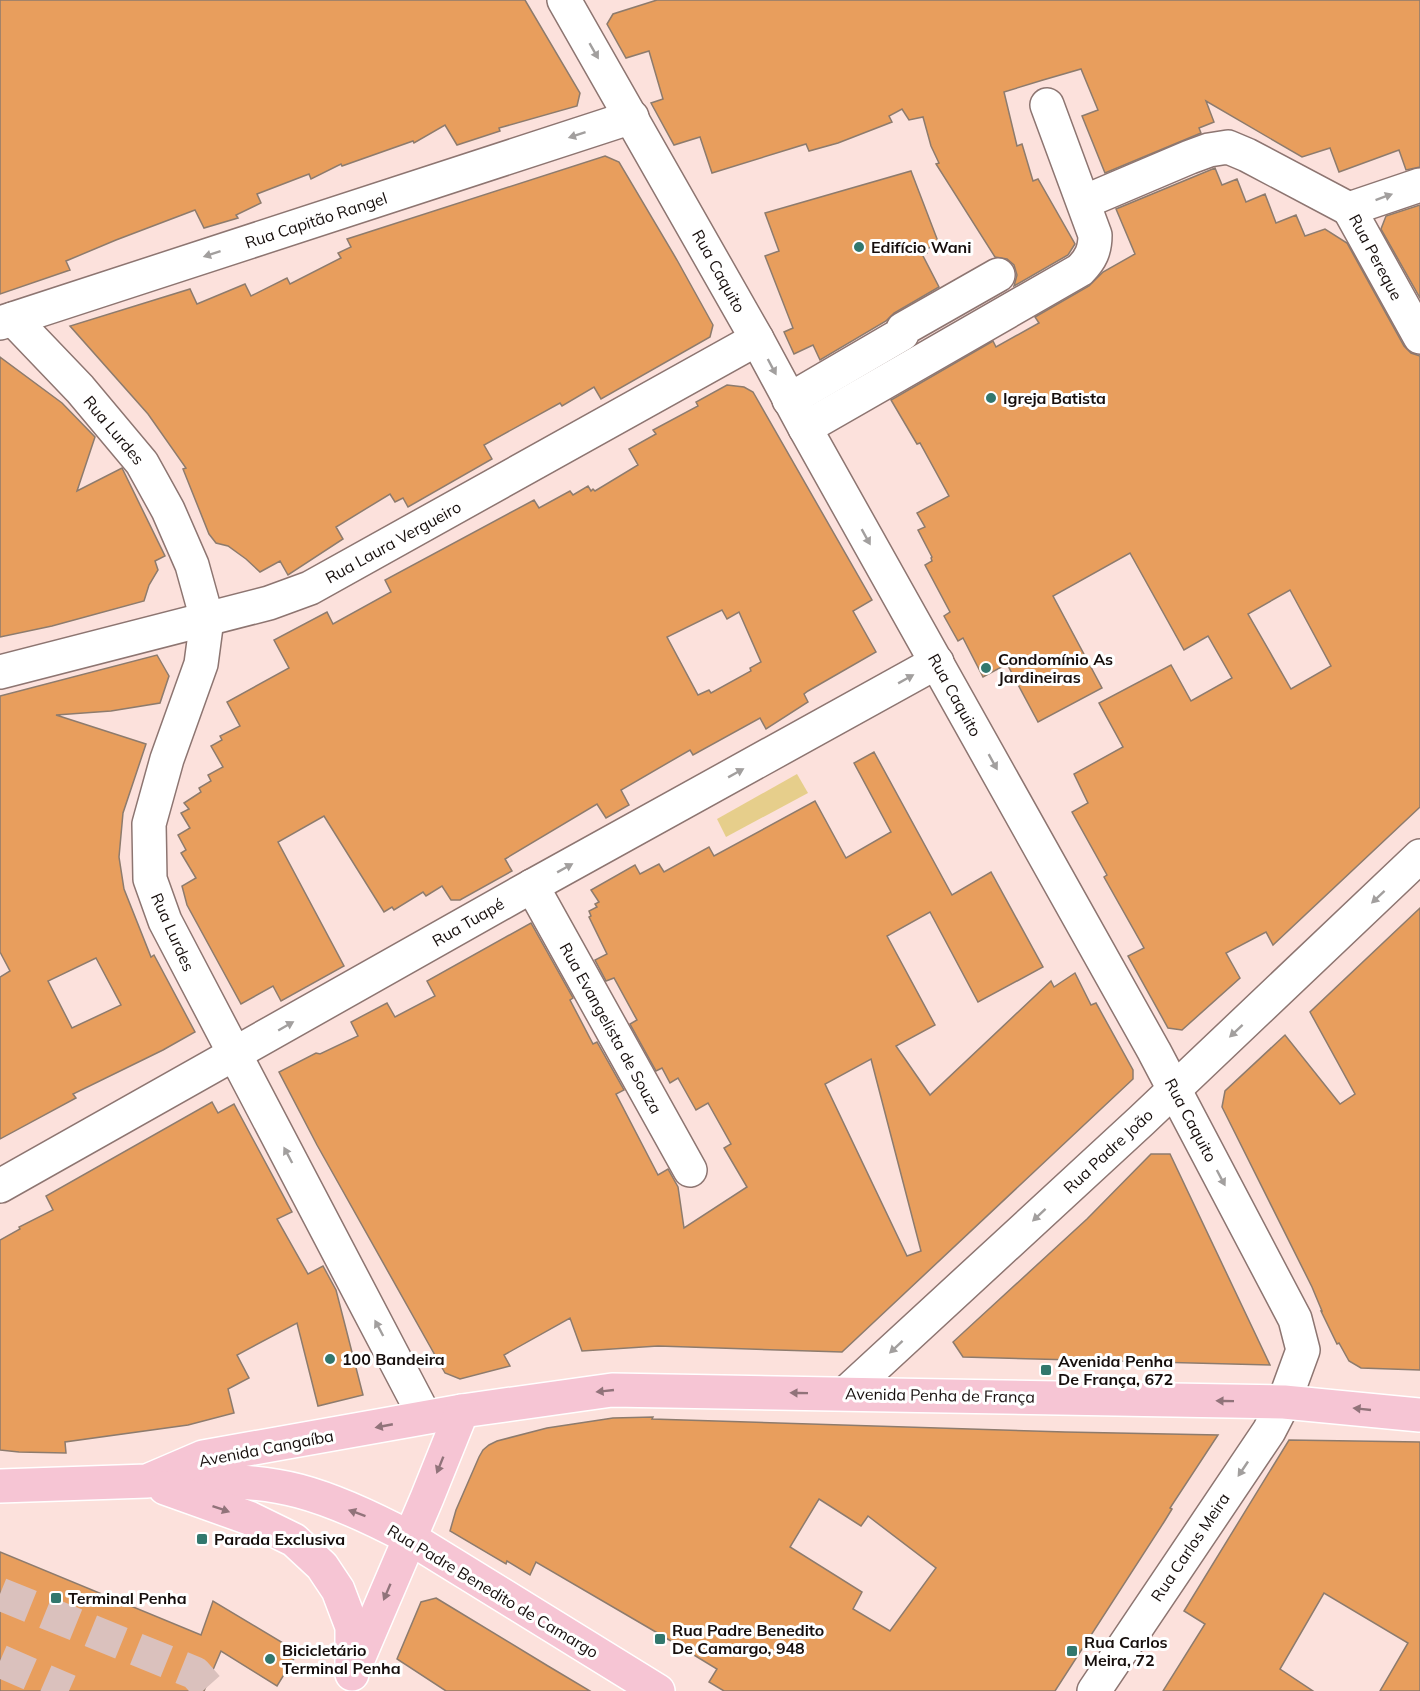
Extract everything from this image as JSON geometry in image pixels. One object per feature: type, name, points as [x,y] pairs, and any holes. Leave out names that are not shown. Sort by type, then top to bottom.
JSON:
[{"type":"main road","name":"Avenida Penha de França","points":[[462,1410],[612,1390],[1284,1402],[1420,1415]]},
{"type":"main road","name":"Avenida Cangaíba","points":[[0,1486],[147,1481],[203,1457],[462,1410]]},
{"type":"main road","points":[[348,1682],[462,1410]]},
{"type":"main road","points":[[147,1481],[249,1518],[294,1540],[322,1566],[338,1590],[352,1627],[348,1682]]},
{"type":"main road","name":"Rua Padre Benedito de Camargo","points":[[147,1481],[228,1481],[299,1491],[373,1519],[410,1538],[658,1691]]},
{"type":"street","name":"Rua Caquito","points":[[564,0],[757,339],[1174,1089],[1295,1319],[1303,1350],[1284,1402]]},
{"type":"street","points":[[805,429],[1080,270],[1090,260],[1095,246],[1095,235],[1047,105]]},
{"type":"street","name":"Rua Capitão Rangel","points":[[6,321],[632,117]]},
{"type":"street","points":[[1084,202],[1190,157],[1209,150],[1228,147],[1247,154],[1349,210]]},
{"type":"street","name":"Rua Pereque","points":[[1420,185],[1349,210],[1420,337]]},
{"type":"street","points":[[789,400],[902,334],[903,329],[998,275]]},
{"type":"street","name":"Rua Lurdes","points":[[6,321],[80,389],[142,464],[168,510],[192,565],[207,619],[201,664],[167,759],[149,824],[150,879],[165,921],[425,1418]]},
{"type":"street","name":"Rua Laura Vergueiro","points":[[0,672],[269,603],[310,588],[757,339]]},
{"type":"street","name":"Rua Tuapé","points":[[0,1186],[532,886],[937,662]]},
{"type":"street","name":"Rua Padre João","points":[[846,1393],[1174,1089],[1420,856]]},
{"type":"street","name":"Rua Evangelista de Souza","points":[[532,886],[690,1170]]},
{"type":"street","name":"Rua Carlos Meira","points":[[1094,1691],[1269,1431],[1284,1402]]},
{"type":"shaded area","points":[[797,774],[808,793],[726,837],[717,819]]},
{"type":"building","points":[[0,0],[525,0],[580,93],[577,106],[499,128],[500,131],[457,145],[445,125],[414,143],[413,141],[342,166],[341,164],[311,179],[309,174],[257,194],[261,203],[236,215],[238,218],[204,228],[195,210],[66,261],[70,270],[0,294]]},
{"type":"building","points":[[657,0],[1420,0],[1420,167],[1406,170],[1399,150],[1339,172],[1330,148],[1302,157],[1206,101],[1214,122],[1199,128],[1201,133],[1105,173],[1082,116],[1098,110],[1081,69],[1043,80],[1004,92],[1017,146],[1022,144],[1033,181],[1038,179],[1075,244],[1068,255],[1014,286],[1017,275],[1014,265],[1007,259],[995,257],[936,164],[939,163],[931,146],[923,117],[909,120],[902,109],[889,116],[892,122],[838,143],[809,151],[806,144],[712,173],[700,137],[674,145],[651,103],[663,99],[649,51],[626,58],[607,24],[613,14]]},
{"type":"building","points":[[605,156],[619,162],[677,260],[713,325],[710,337],[601,399],[594,387],[562,406],[560,403],[484,445],[492,459],[408,507],[403,498],[395,502],[390,494],[336,527],[343,539],[288,575],[280,561],[260,572],[228,546],[216,543],[209,534],[183,469],[186,468],[148,414],[70,326],[190,289],[197,304],[245,284],[251,296],[287,278],[290,284],[341,258],[338,253],[351,247],[347,239]]},
{"type":"building","points":[[1215,168],[1222,185],[1237,179],[1246,202],[1265,194],[1276,223],[1296,215],[1305,236],[1325,229],[1347,243],[1404,346],[1411,353],[1420,356],[1420,807],[1273,945],[1266,932],[1226,953],[1240,978],[1182,1030],[1168,1028],[1128,956],[1144,948],[1104,877],[1107,875],[1072,812],[1088,803],[1074,774],[1123,747],[1099,703],[1171,665],[1191,701],[1232,678],[1208,636],[1184,650],[1130,553],[1053,596],[1102,688],[1038,722],[1007,664],[983,677],[963,638],[958,641],[944,616],[950,612],[925,565],[932,561],[932,557],[918,530],[925,527],[917,513],[949,496],[920,443],[917,444],[891,400],[993,341],[996,347],[1039,323],[1035,317],[1089,286],[1103,272],[1135,254],[1116,209]],"holes":[[[1290,590],[1331,666],[1291,689],[1248,614]]]},
{"type":"building","points":[[911,171],[939,244],[926,249],[927,253],[922,254],[939,287],[820,360],[813,345],[794,354],[784,332],[793,328],[765,256],[779,251],[765,213]]},
{"type":"building","points":[[1420,205],[1420,298],[1381,229],[1386,216]]},
{"type":"building","points":[[0,357],[62,403],[95,437],[77,491],[122,468],[165,556],[155,561],[158,570],[149,585],[144,601],[52,626],[0,637]]},
{"type":"building","points":[[727,385],[744,387],[753,392],[872,600],[853,611],[876,652],[808,691],[804,694],[808,702],[766,729],[760,718],[693,755],[690,750],[621,790],[629,805],[606,818],[597,804],[505,859],[512,871],[460,900],[451,900],[442,886],[426,896],[423,892],[394,910],[392,907],[384,912],[324,816],[278,842],[344,966],[281,1001],[273,986],[241,1004],[187,905],[182,886],[196,878],[181,853],[186,850],[178,835],[190,828],[181,813],[189,809],[184,803],[201,792],[199,788],[211,781],[208,775],[223,767],[211,746],[222,740],[220,736],[240,726],[227,702],[289,668],[274,640],[327,612],[333,624],[391,592],[385,580],[534,500],[539,508],[570,491],[573,495],[588,486],[591,491],[593,489],[595,491],[638,465],[629,449],[656,434],[653,430],[698,406],[696,402]],"holes":[[[722,610],[727,619],[739,612],[761,662],[750,668],[751,671],[711,693],[709,690],[698,695],[667,637]]]},
{"type":"building","points":[[157,655],[169,676],[160,703],[111,711],[56,715],[146,744],[123,813],[119,857],[124,889],[151,957],[154,955],[195,1032],[73,1094],[76,1098],[0,1139],[0,977],[10,971],[0,952],[0,696]],"holes":[[[96,958],[121,1005],[72,1028],[48,981]]]},
{"type":"building","points":[[874,752],[952,895],[991,872],[1043,967],[978,1002],[930,912],[887,936],[935,1025],[896,1046],[930,1095],[1051,981],[1054,987],[1075,973],[1091,1005],[1096,1003],[1133,1070],[1133,1079],[842,1352],[658,1346],[582,1351],[570,1318],[504,1355],[510,1366],[460,1379],[445,1373],[317,1145],[279,1072],[316,1053],[320,1054],[358,1036],[351,1022],[387,1003],[395,1017],[435,996],[427,981],[531,923],[573,998],[570,1000],[593,1044],[597,1042],[624,1090],[616,1094],[658,1175],[668,1169],[678,1187],[684,1228],[747,1187],[724,1148],[731,1144],[708,1103],[696,1110],[678,1078],[670,1083],[662,1068],[656,1071],[630,1024],[637,1020],[614,978],[606,981],[595,960],[607,954],[589,917],[591,916],[589,911],[597,907],[595,904],[599,902],[591,890],[635,865],[640,874],[659,864],[664,872],[709,847],[714,856],[815,801],[846,858],[891,832],[854,763]],"holes":[[[871,1059],[921,1251],[907,1256],[825,1084]]]},
{"type":"building","points":[[1420,908],[1420,1370],[1361,1368],[1349,1361],[1339,1343],[1337,1344],[1312,1287],[1222,1107],[1225,1091],[1285,1035],[1340,1104],[1355,1094],[1310,1012]]},
{"type":"building","points":[[212,1102],[218,1113],[234,1104],[292,1212],[277,1219],[308,1274],[323,1266],[336,1290],[363,1395],[318,1406],[297,1323],[237,1355],[249,1378],[228,1389],[234,1413],[188,1425],[65,1442],[66,1453],[0,1450],[0,1240],[20,1229],[19,1227],[53,1210],[46,1196]]},
{"type":"building","points":[[1151,1154],[1170,1154],[1270,1365],[963,1357],[953,1342],[1087,1219]]},
{"type":"building","points":[[653,1417],[652,1419],[1218,1435],[1055,1691],[724,1691],[709,1682],[717,1669],[536,1562],[530,1575],[507,1561],[506,1564],[450,1531],[456,1510],[479,1457],[489,1445],[547,1428],[613,1418]],"holes":[[[819,1499],[861,1526],[868,1516],[936,1568],[890,1631],[853,1609],[862,1592],[790,1547]]]},
{"type":"building","points":[[1289,1440],[1420,1442],[1420,1691],[1380,1691],[1408,1643],[1324,1593],[1280,1669],[1313,1691],[1163,1691],[1205,1624],[1184,1611]]},
{"type":"building","name":"Terminal Penha","points":[[0,1552],[201,1635],[213,1601],[298,1652],[277,1686],[221,1651],[204,1691],[0,1691]]},
{"type":"building","points":[[436,1598],[590,1691],[446,1691],[397,1659],[421,1602]]},
{"type":"tunnel","points":[[0,1594],[195,1673],[211,1691]]},
{"type":"tunnel","points":[[0,1661],[69,1691]]},
{"type":"place","name":"Edifício Wani","points":[[859,247]]},
{"type":"place","name":"Igreja Batista","points":[[991,398]]},
{"type":"place","name":"Condomínio As Jardineiras","points":[[986,668]]},
{"type":"place","name":"100 Bandeira","points":[[330,1359]]},
{"type":"place","name":"Avenida Penha De França, 672","points":[[1046,1370]]},
{"type":"place","name":"Parada Exclusiva","points":[[202,1539]]},
{"type":"place","name":"Terminal Penha","points":[[56,1598]]},
{"type":"place","name":"Rua Padre Benedito De Camargo, 948","points":[[660,1639]]},
{"type":"place","name":"Rua Carlos Meira, 72","points":[[1072,1651]]},
{"type":"place","name":"Bicicletário Terminal Penha","points":[[270,1659]]}]
